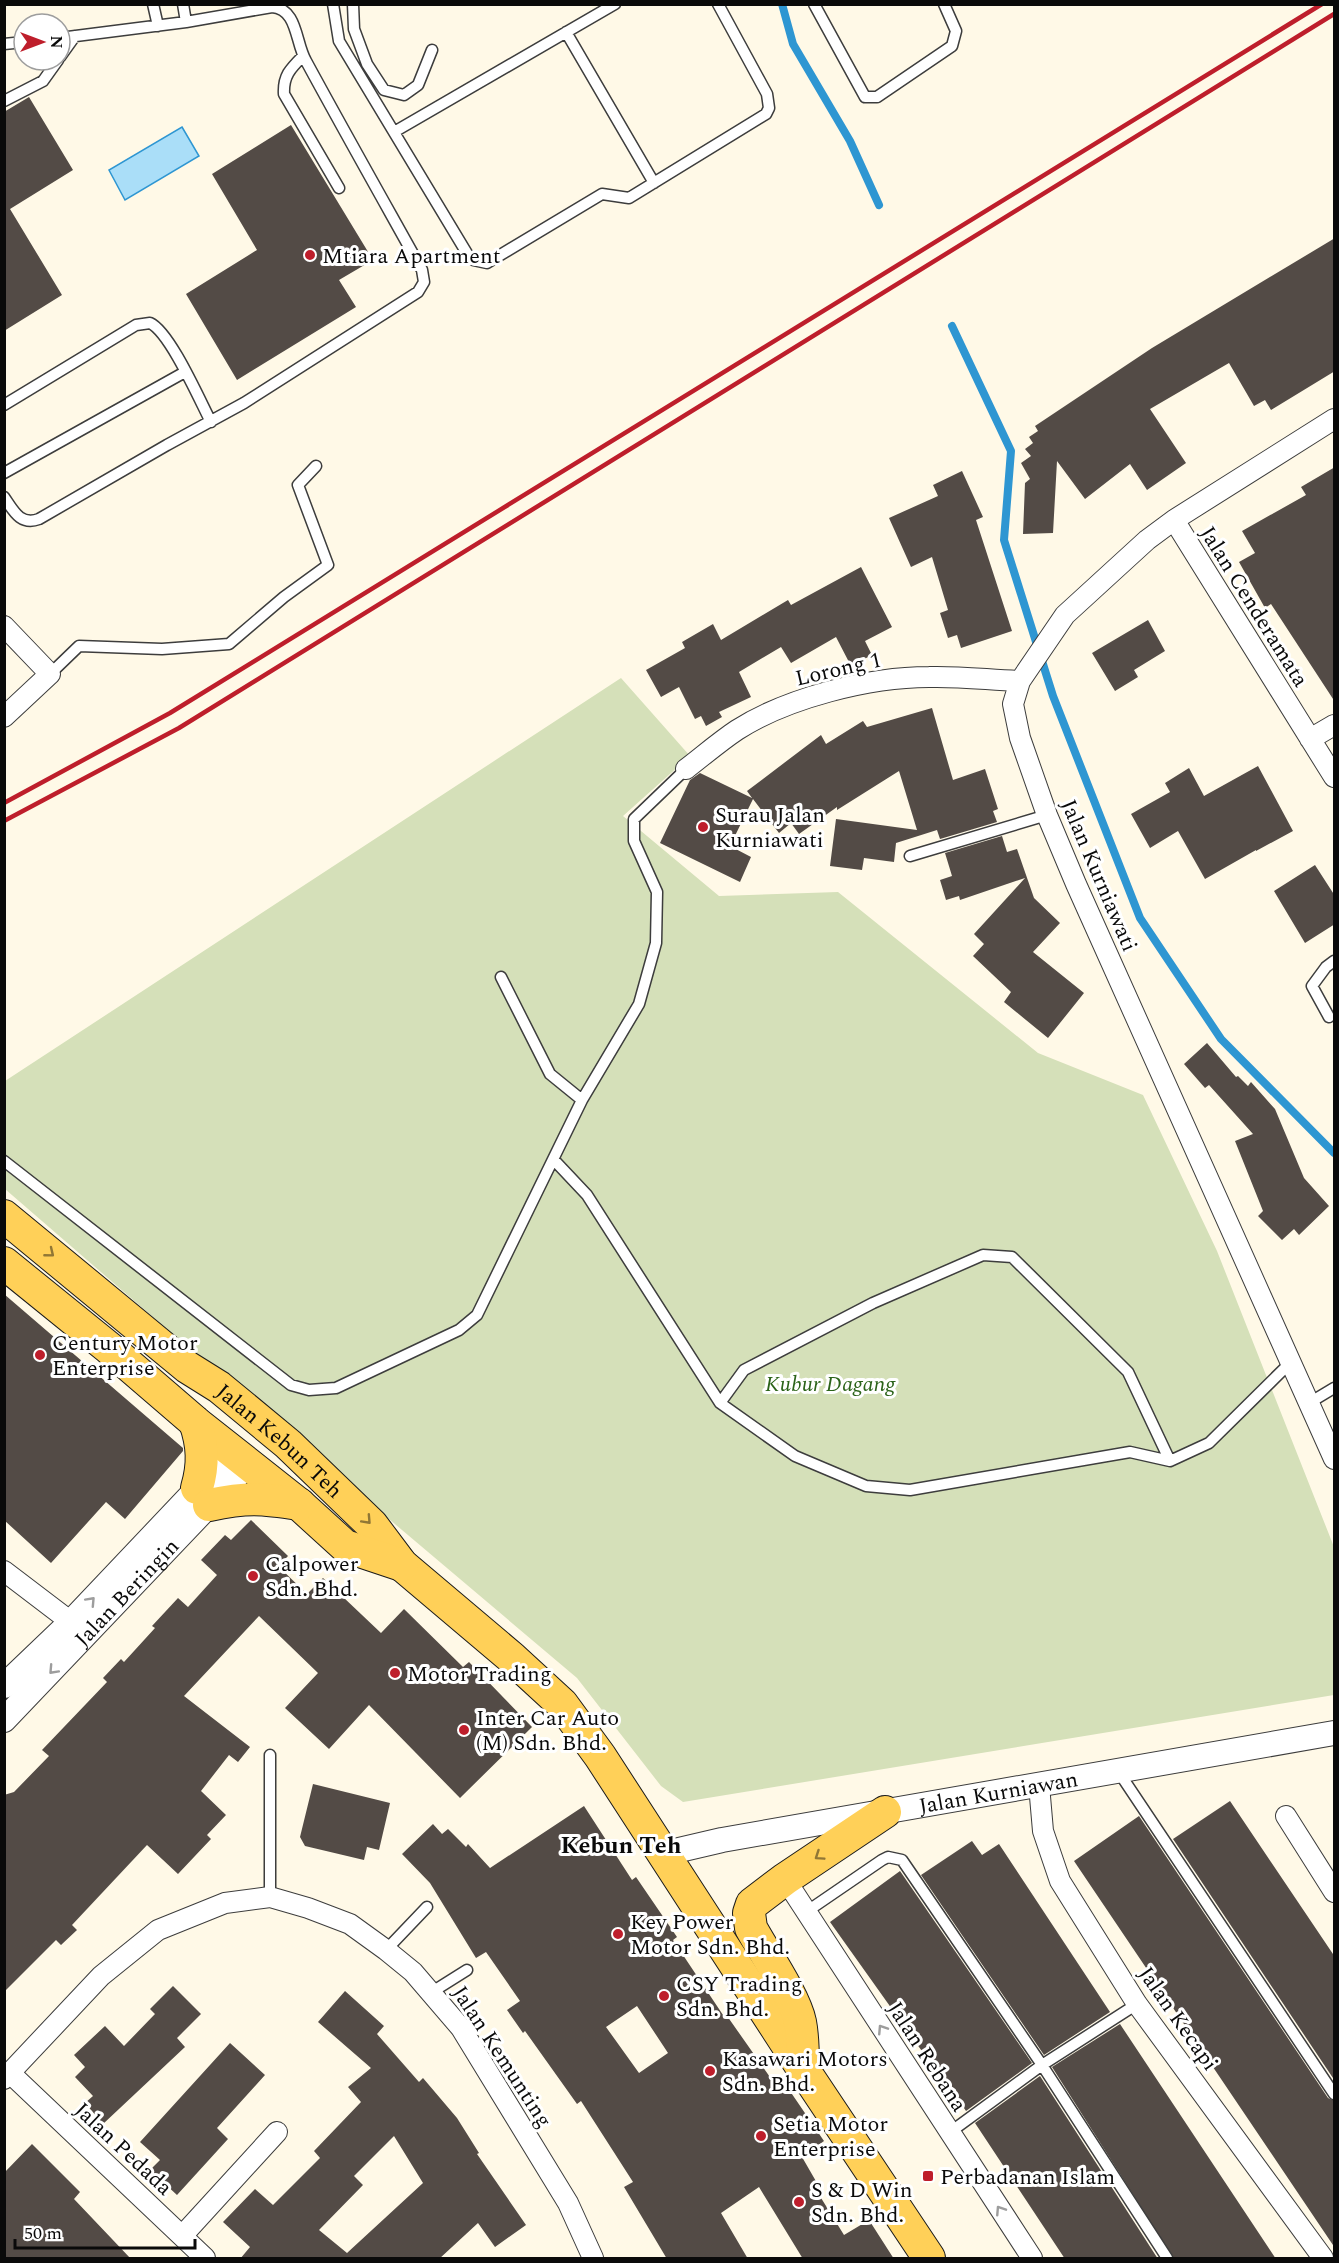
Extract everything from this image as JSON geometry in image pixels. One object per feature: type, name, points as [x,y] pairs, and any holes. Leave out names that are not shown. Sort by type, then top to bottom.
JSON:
[{"type":"main road","name":"Jalan Kebun Teh","points":[[4,1216],[187,1366],[219,1387],[288,1444],[372,1525],[402,1565],[512,1658],[562,1704],[600,1756],[802,2069],[929,2259]]},
{"type":"main road","name":"Jalan Kebun Teh","points":[[4,1263],[109,1348],[195,1422],[243,1454],[345,1546],[402,1565]]},
{"type":"main road","points":[[187,1366],[223,1408],[243,1454],[272,1450],[310,1465]]},
{"type":"main road","points":[[195,1422],[202,1450],[203,1497],[252,1498],[300,1505]]},
{"type":"main road","points":[[802,2069],[803,2044],[800,2020],[795,2006],[751,1928],[749,1913],[752,1904],[784,1879],[885,1812]]},
{"type":"street","name":"Jalan Kurniawati","points":[[1335,419],[1174,520],[1148,540],[1065,615],[1024,675],[1014,704],[1020,738],[1047,815],[1081,895],[1335,1459]]},
{"type":"street","name":"Jalan Cenderamata","points":[[1174,520],[1335,777]]},
{"type":"street","points":[[4,626],[50,674],[4,717]]},
{"type":"street","name":"Lorong 1","points":[[686,769],[738,730],[793,703],[827,692],[927,676],[1024,675]]},
{"type":"street","points":[[1310,739],[1335,725]]},
{"type":"street","name":"Jalan Beringin","points":[[4,1720],[243,1454]]},
{"type":"street","name":"Jalan Beringin","points":[[4,1686],[203,1497]]},
{"type":"street","points":[[4,1571],[71,1622]]},
{"type":"street","name":"Jalan Kurniawan","points":[[662,1854],[722,1840],[1335,1733]]},
{"type":"street","name":"Jalan Kecapi","points":[[1039,1785],[1043,1831],[1060,1881],[1137,2004],[1323,2259]]},
{"type":"street","points":[[1286,1816],[1335,1892]]},
{"type":"street","name":"Jalan Rebana","points":[[784,1879],[1032,2259]]},
{"type":"street","name":"Jalan Kemunting","points":[[7,2076],[101,1976],[158,1930],[225,1903],[270,1897],[308,1908],[350,1924],[413,1972],[432,1992],[461,2028],[568,2203],[593,2259]]},
{"type":"street","name":"Jalan Pedada","points":[[7,2076],[205,2259]]},
{"type":"street","points":[[182,2236],[277,2132]]},
{"type":"lane","points":[[153,4],[158,26]]},
{"type":"lane","points":[[183,4],[186,22]]},
{"type":"lane","points":[[333,4],[339,41],[468,255],[479,263],[493,261],[602,194],[629,198],[761,119],[769,108],[767,94],[718,4]]},
{"type":"lane","points":[[353,4],[354,29],[367,64],[384,90],[404,95],[418,85],[432,50]]},
{"type":"lane","points":[[394,132],[615,4]]},
{"type":"lane","points":[[814,4],[865,97],[877,97],[952,46],[956,31],[944,4]]},
{"type":"lane","points":[[4,496],[19,518],[32,522],[167,445],[211,423],[418,292],[424,282],[422,270],[303,56],[290,17],[279,8],[72,36]]},
{"type":"lane","points":[[566,32],[654,183]]},
{"type":"lane","points":[[72,40],[75,36]]},
{"type":"lane","points":[[303,56],[289,70],[283,81],[284,94],[339,189]]},
{"type":"lane","points":[[4,100],[43,81],[49,72]]},
{"type":"lane","points":[[4,391],[8,403],[143,322],[156,326],[161,331],[211,423]]},
{"type":"lane","points":[[4,473],[185,372]]},
{"type":"lane","points":[[50,674],[80,646],[162,649],[229,644],[284,597],[328,565],[298,485],[316,466]]},
{"type":"lane","points":[[4,1161],[291,1385],[309,1390],[336,1388],[459,1330],[477,1315],[582,1100],[639,1004],[656,943],[657,892],[634,841],[634,819],[686,769]]},
{"type":"lane","points":[[910,856],[1047,815]]},
{"type":"lane","points":[[1329,1017],[1312,986],[1326,967],[1335,961]]},
{"type":"lane","points":[[501,977],[550,1074],[582,1100]]},
{"type":"lane","points":[[554,1160],[587,1195],[720,1403],[795,1456],[866,1486],[910,1490],[1130,1452],[1170,1461],[1209,1443],[1291,1362]]},
{"type":"lane","points":[[720,1403],[744,1370],[873,1303],[983,1255],[1012,1257],[1128,1372],[1170,1461]]},
{"type":"lane","points":[[1309,1403],[1335,1388]]},
{"type":"lane","points":[[270,1755],[270,1897]]},
{"type":"lane","points":[[1118,1771],[1335,2094]]},
{"type":"lane","points":[[806,1912],[882,1860],[888,1857],[902,1860],[1042,2065],[1167,2259]]},
{"type":"lane","points":[[386,1950],[427,1907]]},
{"type":"lane","points":[[432,1992],[468,1970]]},
{"type":"lane","points":[[949,2133],[1042,2065],[1137,2004]]},
{"type":"green space","name":"Kubur Dagang","points":[[621,678],[690,756],[623,816],[719,896],[838,892],[1038,1053],[1143,1095],[1217,1251],[1334,1547],[1334,1695],[683,1802],[661,1786],[577,1678],[266,1415],[5,1189],[5,1081]]},
{"type":"water","points":[[182,127],[199,156],[125,200],[109,170]]},
{"type":"building","points":[[29,97],[73,170],[10,209],[62,295],[4,331],[4,112]]},
{"type":"building","name":"Mtiara Apartment","points":[[291,125],[373,260],[339,280],[356,307],[237,380],[186,294],[257,250],[212,174]]},
{"type":"building","points":[[1335,238],[1335,371],[1271,410],[1265,400],[1254,406],[1229,363],[1150,409],[1186,463],[1147,490],[1130,464],[1085,499],[1057,461],[1053,533],[1023,534],[1025,483],[1030,479],[1021,463],[1031,456],[1025,449],[1033,443],[1029,437],[1038,431],[1035,426],[1152,348]]},
{"type":"building","points":[[1335,467],[1335,702],[1271,604],[1265,608],[1239,562],[1255,553],[1242,531],[1306,495],[1301,487]]},
{"type":"building","points":[[962,471],[983,517],[976,520],[1012,631],[961,648],[957,635],[948,638],[940,613],[948,610],[932,557],[911,567],[889,518],[938,496],[933,485]]},
{"type":"building","points":[[861,567],[892,627],[865,641],[872,655],[851,666],[836,637],[791,663],[781,647],[739,672],[751,697],[719,712],[722,717],[706,726],[701,716],[695,719],[679,687],[661,697],[646,670],[685,648],[682,642],[713,624],[721,640],[788,600],[791,605]]},
{"type":"building","points":[[1148,620],[1165,651],[1134,670],[1138,677],[1115,691],[1092,653]]},
{"type":"building","points":[[932,708],[953,780],[985,769],[998,809],[993,811],[997,822],[940,839],[937,830],[896,843],[894,862],[864,858],[862,870],[830,866],[836,819],[917,830],[899,771],[837,810],[837,807],[799,834],[791,823],[779,833],[753,799],[730,846],[751,857],[740,882],[660,843],[690,780],[700,773],[752,798],[747,791],[821,735],[826,744],[863,721],[867,727]]},
{"type":"building","points":[[1258,766],[1293,831],[1205,879],[1178,831],[1150,848],[1131,814],[1170,792],[1165,783],[1189,768],[1204,796]]},
{"type":"building","points":[[1002,836],[1007,852],[1017,849],[1034,898],[1060,923],[1033,952],[1084,993],[1048,1038],[1004,1002],[1011,992],[973,956],[984,944],[974,934],[1025,878],[960,900],[959,896],[946,900],[940,880],[952,876],[945,853]]},
{"type":"building","points":[[1315,865],[1335,896],[1335,924],[1305,943],[1274,891]]},
{"type":"building","points":[[1207,1043],[1236,1077],[1238,1076],[1248,1086],[1251,1082],[1275,1109],[1304,1178],[1329,1206],[1299,1235],[1294,1229],[1282,1240],[1258,1216],[1263,1211],[1235,1141],[1253,1134],[1209,1085],[1205,1088],[1184,1064]]},
{"type":"building","name":"Century Motor Enterprise","points":[[4,1294],[183,1448],[183,1451],[125,1519],[106,1502],[51,1563],[4,1520]]},
{"type":"building","points":[[251,1520],[288,1556],[278,1566],[307,1594],[323,1578],[381,1633],[404,1609],[463,1667],[469,1662],[532,1727],[460,1798],[369,1705],[329,1749],[285,1708],[318,1673],[259,1616],[184,1696],[250,1747],[238,1762],[229,1755],[201,1791],[226,1815],[207,1835],[211,1839],[178,1874],[147,1845],[72,1925],[77,1930],[61,1945],[56,1940],[4,1992],[4,1795],[14,1792],[49,1756],[42,1750],[107,1682],[103,1678],[121,1659],[124,1662],[155,1628],[152,1626],[178,1598],[188,1607],[217,1575],[201,1560],[225,1535],[231,1540]]},
{"type":"building","points":[[313,1784],[390,1803],[379,1850],[367,1847],[364,1860],[305,1846],[300,1837]]},
{"type":"building","points":[[1230,1801],[1335,1957],[1335,2081],[1173,1839]]},
{"type":"building","points":[[584,1806],[632,1880],[636,1877],[677,1937],[673,1940],[723,2015],[725,2013],[772,2080],[779,2075],[824,2141],[802,2157],[817,2183],[813,2185],[844,2235],[869,2220],[894,2259],[803,2259],[759,2187],[721,2213],[748,2259],[667,2259],[624,2187],[633,2182],[581,2101],[577,2104],[525,2031],[523,2033],[507,2010],[520,2001],[486,1952],[476,1958],[430,1883],[402,1854],[433,1824],[442,1834],[448,1829],[466,1847],[468,1844],[490,1868]],"holes":[[[637,2006],[668,2053],[639,2073],[606,2027]]]},
{"type":"building","points":[[1139,1816],[1328,2098],[1335,2101],[1335,2248],[1074,1861]]},
{"type":"building","points":[[972,1841],[982,1855],[999,1844],[1110,2012],[1044,2055],[921,1875]]},
{"type":"building","points":[[900,1871],[1032,2063],[966,2111],[830,1922]]},
{"type":"building","points":[[173,1986],[201,2014],[177,2038],[185,2047],[103,2124],[85,2103],[93,2096],[75,2077],[85,2067],[74,2055],[105,2026],[124,2046],[155,2014],[150,2009]]},
{"type":"building","points":[[345,1991],[384,2026],[377,2034],[419,2082],[423,2078],[457,2118],[479,2153],[477,2154],[526,2225],[495,2247],[478,2223],[439,2259],[240,2259],[250,2247],[223,2222],[255,2189],[273,2205],[320,2158],[314,2151],[361,2102],[348,2087],[371,2068],[318,2022]],"holes":[[[394,2136],[423,2183],[347,2253],[319,2230],[363,2185],[354,2176]]]},
{"type":"building","points":[[1120,2024],[1276,2259],[1174,2259],[1052,2067]]},
{"type":"building","points":[[230,2043],[265,2075],[217,2128],[228,2139],[177,2195],[150,2170],[160,2160],[140,2142]]},
{"type":"building","points":[[1040,2076],[1158,2259],[1065,2259],[975,2123]]},
{"type":"building","points":[[32,2144],[80,2192],[74,2199],[131,2259],[4,2259],[4,2173]]},
{"type":"waterway","points":[[782,4],[793,44],[850,141],[879,205]]},
{"type":"waterway","points":[[952,326],[1011,451],[1004,540],[1053,696],[1140,918],[1221,1039],[1334,1153]]},
{"type":"railway","points":[[4,803],[170,713],[1322,4]]},
{"type":"railway","points":[[4,821],[179,728],[1334,14]]},
{"type":"place","name":"Mtiara Apartment","points":[[310,255]]},
{"type":"place","name":"Surau Jalan Kurniawati","points":[[703,827]]},
{"type":"place","name":"Century Motor Enterprise","points":[[40,1355]]},
{"type":"place","name":"Calpower Sdn. Bhd.","points":[[253,1576]]},
{"type":"place","name":"Motor Trading","points":[[395,1673]]},
{"type":"place","name":"Inter Car Auto (M) Sdn. Bhd.","points":[[464,1730]]},
{"type":"place","name":"Key Power Motor Sdn. Bhd.","points":[[618,1934]]},
{"type":"place","name":"CSY Trading Sdn. Bhd.","points":[[664,1996]]},
{"type":"place","name":"Kasawari Motors Sdn. Bhd.","points":[[710,2071]]},
{"type":"place","name":"Setia Motor Enterprise","points":[[761,2136]]},
{"type":"place","name":"Perbadanan Islam","points":[[928,2176]]},
{"type":"place","name":"S & D Win Sdn. Bhd.","points":[[799,2202]]},
{"type":"district","name":"Kebun Teh","points":[[621,1845]]}]
